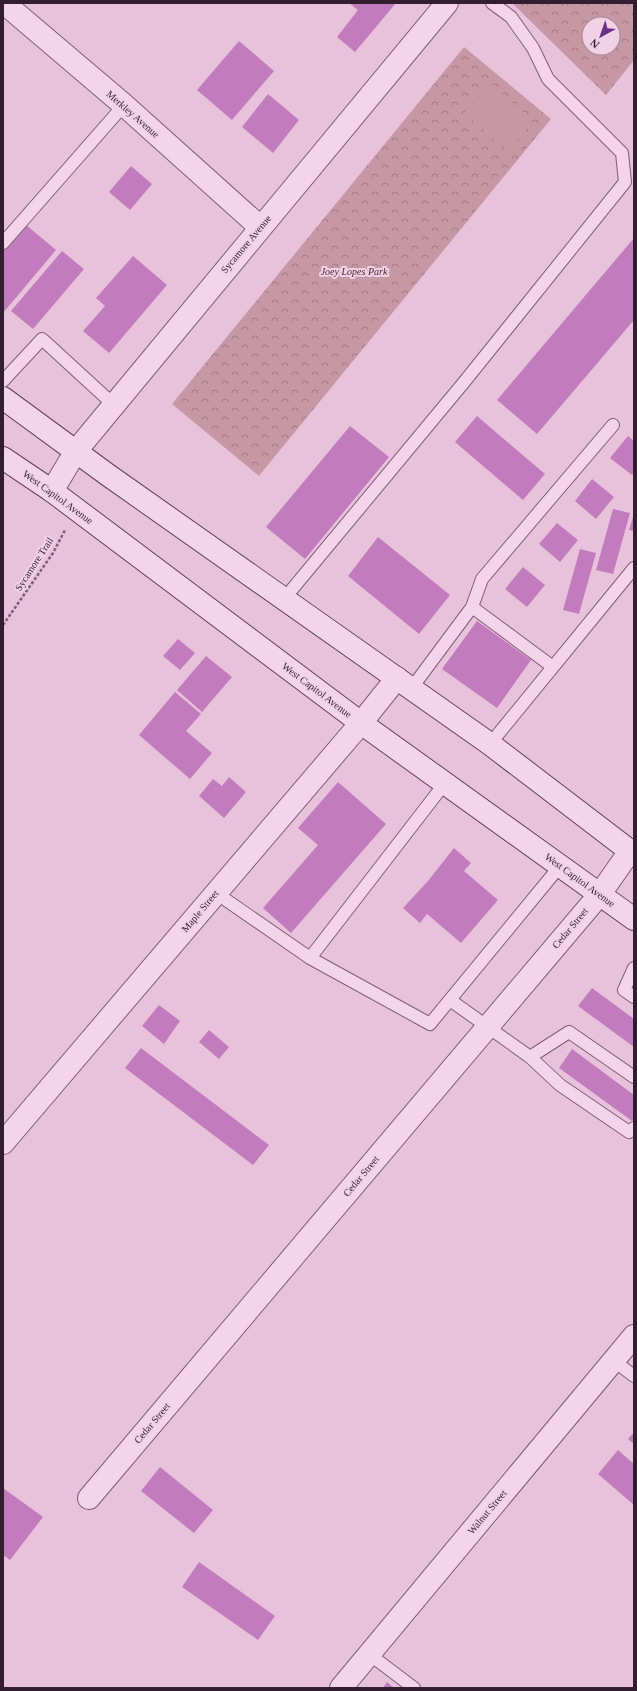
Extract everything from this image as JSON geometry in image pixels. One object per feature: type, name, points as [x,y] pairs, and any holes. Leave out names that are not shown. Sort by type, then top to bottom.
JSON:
[{"type":"street","name":"Merkley Avenue","points":[[4,3],[124,105],[260,227]]},
{"type":"street","name":"Sycamore Avenue","points":[[52,491],[76,451],[447,3]]},
{"type":"street","points":[[3,398],[490,744],[632,853]]},
{"type":"street","name":"West Capitol Avenue","points":[[3,458],[52,491],[361,723],[634,919]]},
{"type":"street","name":"Maple Street","points":[[3,1143],[361,723],[404,684]]},
{"type":"street","name":"Cedar Street","points":[[89,1498],[600,894],[632,853]]},
{"type":"street","name":"Walnut Street","points":[[341,1688],[634,1336]]},
{"type":"lane","points":[[284,599],[465,382],[625,182],[622,153],[548,79],[533,48],[511,17],[492,3]]},
{"type":"lane","points":[[3,243],[124,105]]},
{"type":"lane","points":[[3,381],[42,339],[114,405]]},
{"type":"lane","points":[[404,684],[472,607],[482,579],[613,425]]},
{"type":"lane","points":[[490,744],[634,568]]},
{"type":"lane","points":[[472,607],[554,667]]},
{"type":"lane","points":[[310,958],[445,783]]},
{"type":"lane","points":[[216,893],[310,958],[430,1024],[560,866]]},
{"type":"lane","points":[[634,968],[624,990],[634,997]]},
{"type":"lane","points":[[450,1000],[530,1057],[560,1085],[629,1132],[634,1128]]},
{"type":"lane","points":[[530,1057],[569,1032],[634,1077]]},
{"type":"lane","points":[[614,1361],[634,1376]]},
{"type":"lane","points":[[369,1654],[414,1688]]},
{"type":"path","name":"Sycamore Trail","points":[[3,625],[53,553],[76,509]]},
{"type":"green space","points":[[512,3],[634,3],[634,60],[606,95]]},
{"type":"green space","name":"Joey Lopes Park","points":[[464,47],[551,119],[259,476],[172,404]]},
{"type":"green space","points":[[490,83],[533,121],[508,151],[464,113]]},
{"type":"building","points":[[349,3],[396,3],[355,52],[337,37],[358,10]]},
{"type":"building","points":[[239,41],[274,71],[232,120],[197,90]]},
{"type":"building","points":[[268,94],[299,120],[273,153],[242,127]]},
{"type":"building","points":[[131,166],[152,184],[130,210],[109,192]]},
{"type":"building","points":[[25,224],[56,250],[3,313],[3,251]]},
{"type":"building","points":[[634,238],[634,320],[537,434],[497,400]]},
{"type":"building","points":[[62,251],[84,269],[33,329],[11,311]]},
{"type":"building","points":[[133,256],[167,285],[109,353],[83,331],[105,306],[96,298]]},
{"type":"building","points":[[477,416],[545,474],[523,500],[455,442]]},
{"type":"building","points":[[350,426],[389,457],[305,559],[266,527]]},
{"type":"building","points":[[628,436],[634,441],[634,473],[632,475],[610,458]]},
{"type":"building","points":[[592,479],[614,497],[596,519],[575,501]]},
{"type":"building","points":[[613,509],[630,513],[613,574],[596,570]]},
{"type":"building","points":[[634,514],[634,531],[629,530]]},
{"type":"building","points":[[557,523],[578,540],[560,562],[539,544]]},
{"type":"building","points":[[378,537],[450,595],[419,634],[348,576]]},
{"type":"building","points":[[580,549],[596,553],[579,614],[563,610]]},
{"type":"building","points":[[523,567],[545,585],[527,607],[505,589]]},
{"type":"building","points":[[477,621],[531,660],[497,708],[442,669]]},
{"type":"building","points":[[178,639],[195,653],[180,670],[163,656]]},
{"type":"building","points":[[206,656],[232,677],[202,712],[177,690]]},
{"type":"building","points":[[175,692],[201,714],[186,731],[212,753],[190,779],[139,735]]},
{"type":"building","points":[[229,777],[246,792],[224,818],[199,796],[213,779],[222,786]]},
{"type":"building","points":[[338,782],[386,824],[291,933],[263,908],[318,845],[298,828]]},
{"type":"building","points":[[454,848],[471,863],[464,871],[498,900],[461,943],[427,914],[420,923],[403,908],[428,881]]},
{"type":"building","points":[[592,988],[634,1019],[634,1047],[578,1006]]},
{"type":"building","points":[[159,1005],[180,1021],[164,1044],[142,1026]]},
{"type":"building","points":[[209,1030],[229,1047],[219,1059],[199,1042]]},
{"type":"building","points":[[141,1048],[269,1145],[253,1165],[125,1068]]},
{"type":"building","points":[[572,1049],[634,1095],[634,1117],[632,1121],[559,1068]]},
{"type":"building","points":[[634,1432],[634,1444],[628,1439]]},
{"type":"building","points":[[618,1450],[634,1464],[634,1505],[598,1474]]},
{"type":"building","points":[[160,1467],[213,1510],[194,1533],[141,1491]]},
{"type":"building","points":[[3,1488],[43,1517],[10,1560],[3,1555]]},
{"type":"building","points":[[199,1562],[275,1616],[258,1640],[182,1587]]},
{"type":"building","points":[[387,1682],[394,1688],[383,1688]]}]
